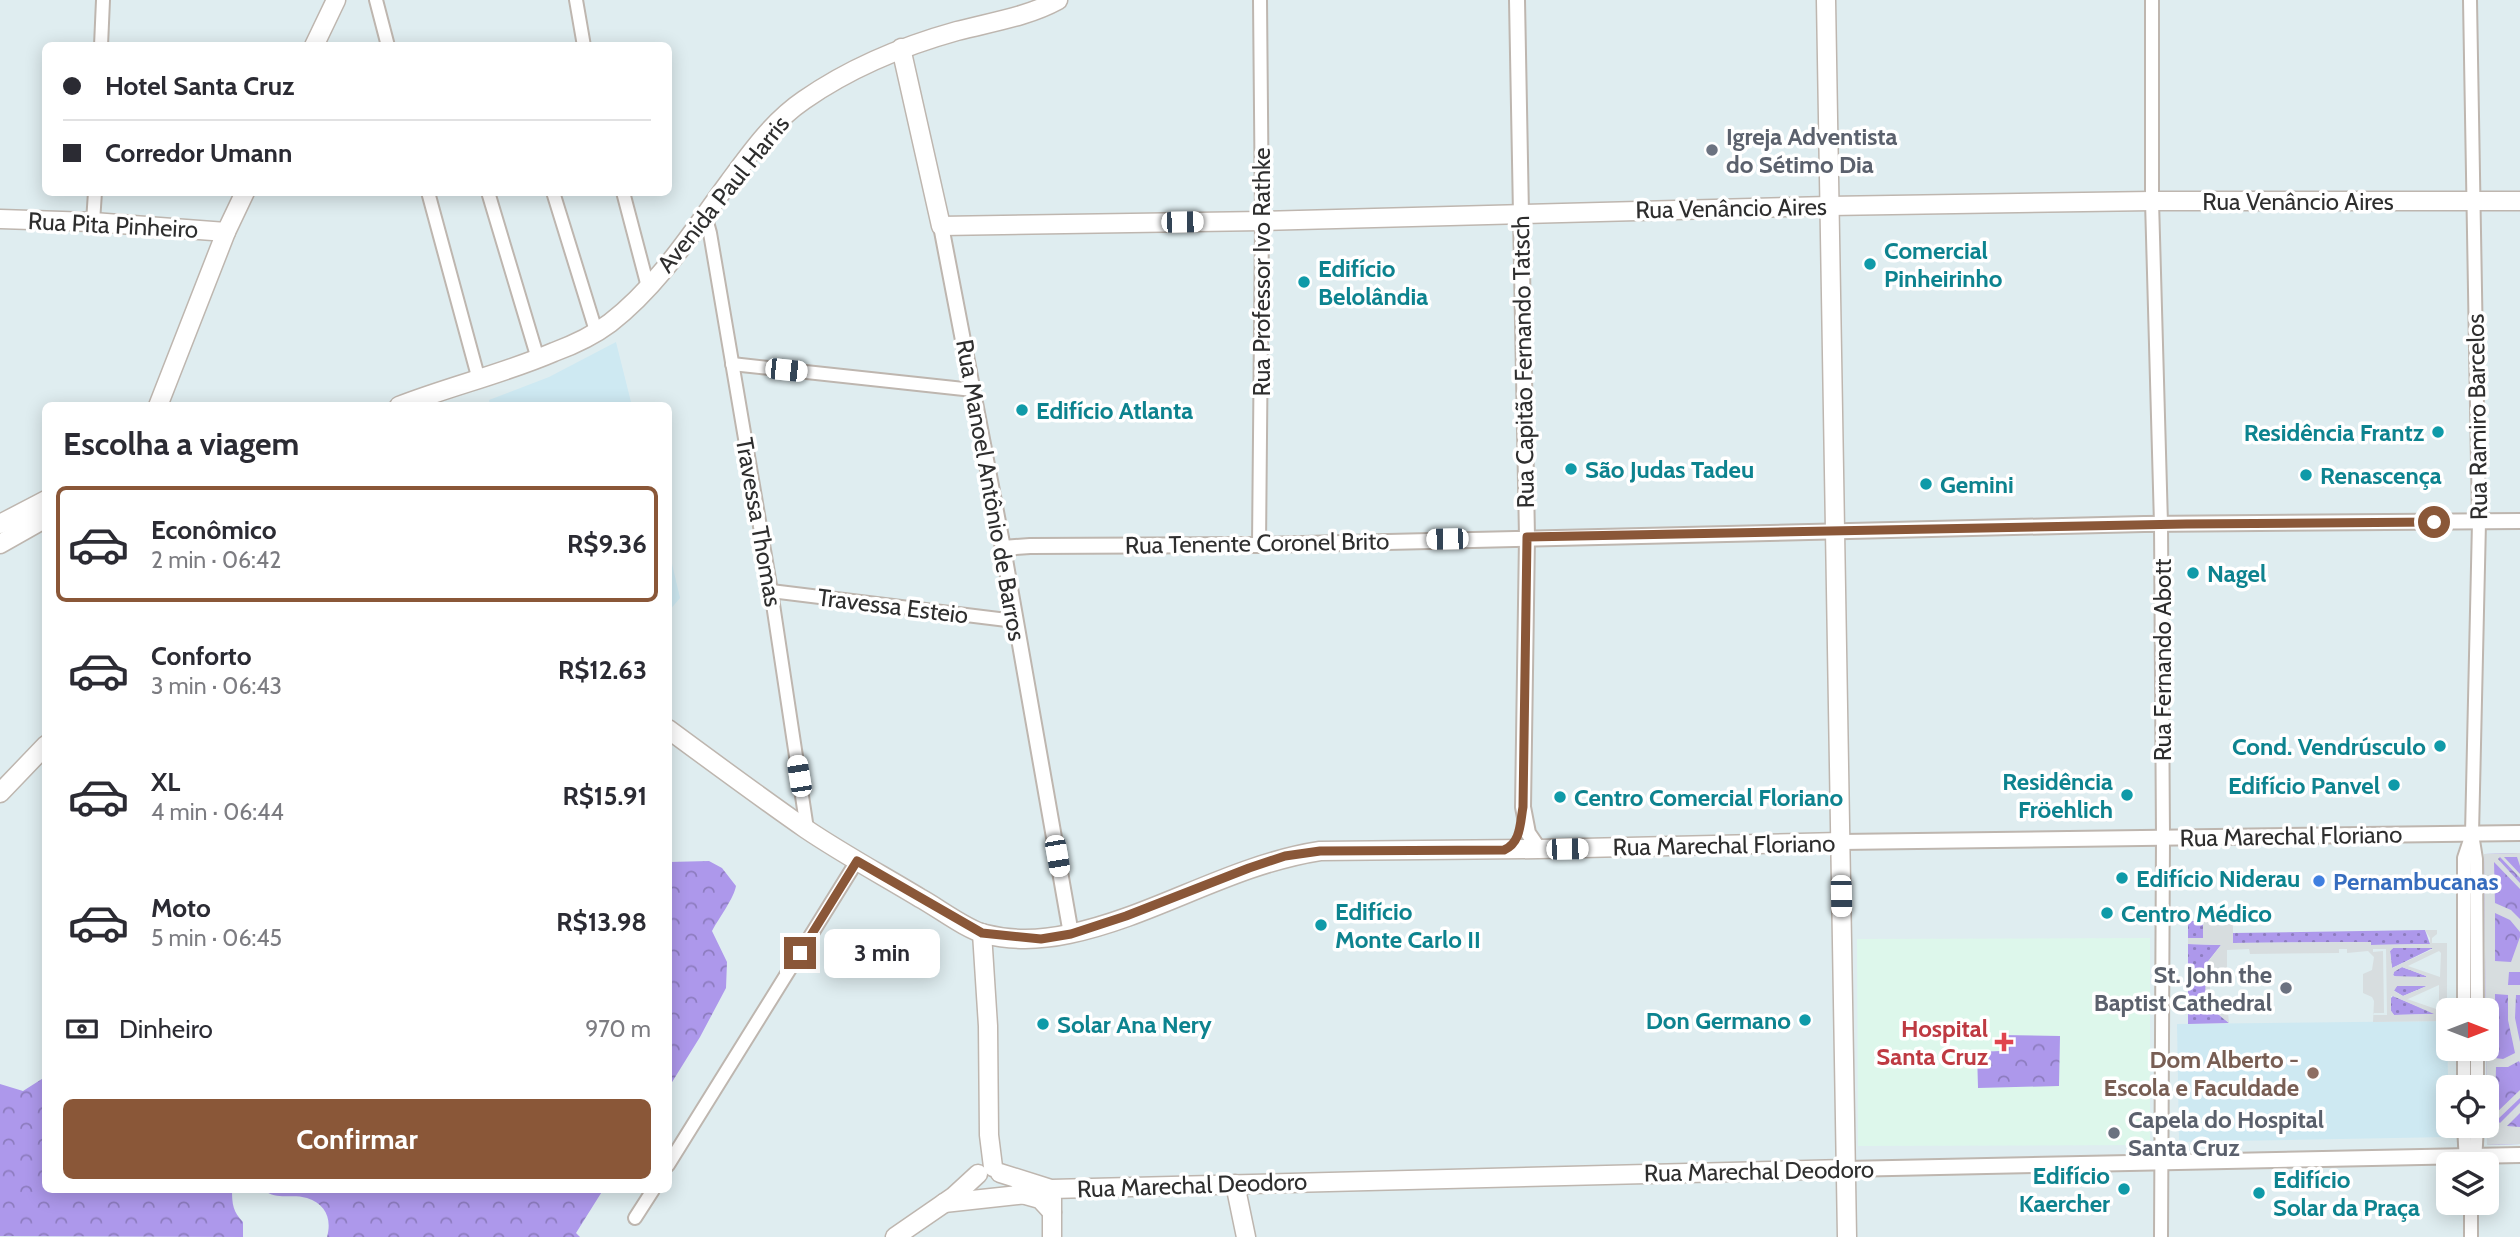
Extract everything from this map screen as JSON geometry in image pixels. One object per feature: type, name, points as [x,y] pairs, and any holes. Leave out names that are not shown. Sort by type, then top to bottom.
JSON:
[{"type":"main road","points":[[316,42],[336,0]]},
{"type":"main road","name":"Avenida Paul Harris","points":[[411,402],[538,359],[572,345],[609,324],[648,288],[675,256],[750,153],[789,112],[832,83],[901,48],[1005,20],[1058,0]]},
{"type":"main road","points":[[1826,0],[1847,1237]]},
{"type":"main road","name":"Rua Manoel Antônio de Barros","points":[[901,48],[941,226]]},
{"type":"main road","points":[[160,402],[226,232],[243,196]]},
{"type":"main road","name":"Rua Venâncio Aires","points":[[941,226],[1262,221],[1829,206],[2152,201],[2520,201]]},
{"type":"main road","name":"Rua Pita Pinheiro","points":[[0,219],[93,222],[226,232]]},
{"type":"main road","points":[[0,524],[42,507]]},
{"type":"main road","points":[[0,545],[42,508]]},
{"type":"main road","points":[[0,545],[42,533]]},
{"type":"main road","name":"Rua Marechal Floriano","points":[[672,732],[807,829],[982,933],[1041,939],[1071,934],[1126,916],[1285,856],[1320,851],[1504,850],[1840,842]]},
{"type":"main road","points":[[0,793],[42,749]]},
{"type":"main road","points":[[982,933],[988,1026],[989,1177]]},
{"type":"main road","name":"Rua Marechal Deodoro","points":[[989,1177],[1051,1189],[1845,1168]]},
{"type":"main road","points":[[989,1177],[1040,1199],[1052,1212]]},
{"type":"main road","points":[[895,1237],[948,1200],[989,1177]]},
{"type":"main road","points":[[1235,1184],[1246,1237]]},
{"type":"main road","points":[[1051,1189],[1052,1237]]},
{"type":"main road","points":[[948,1200],[1027,1194]]},
{"type":"street","points":[[101,42],[103,0]]},
{"type":"street","points":[[376,0],[387,42]]},
{"type":"street","points":[[576,0],[583,42]]},
{"type":"street","name":"Rua Professor Ivo Rathke","points":[[1259,545],[1262,221],[1260,0]]},
{"type":"street","name":"Rua Capitão Fernando Tatsch","points":[[1504,850],[1516,841],[1523,807],[1527,537],[1517,0]]},
{"type":"street","name":"Rua Fernando Abott","points":[[2152,0],[2152,201],[2161,524],[2161,1237]]},
{"type":"street","name":"Rua Ramiro Barcelos","points":[[2470,0],[2479,522],[2472,834],[2476,859],[2477,998]]},
{"type":"street","points":[[93,222],[95,196]]},
{"type":"street","points":[[429,196],[479,380]]},
{"type":"street","points":[[489,196],[538,359]]},
{"type":"street","points":[[554,196],[596,331]]},
{"type":"street","points":[[624,196],[648,288]]},
{"type":"street","name":"Travessa Thomas","points":[[705,215],[771,592],[807,829]]},
{"type":"street","name":"Rua Manoel Antônio de Barros","points":[[941,226],[1003,548],[1071,934]]},
{"type":"street","points":[[732,364],[973,390]]},
{"type":"street","name":"Rua Tenente Coronel Brito","points":[[1003,548],[1259,545],[2161,524],[2520,521]]},
{"type":"street","name":"Travessa Esteio","points":[[771,592],[1015,621]]},
{"type":"street","name":"Rua Capitão Fernando Tatsch","points":[[1523,807],[1528,833],[1539,849]]},
{"type":"street","name":"Rua Marechal Floriano","points":[[1840,842],[2520,833]]},
{"type":"street","name":"Rua Ramiro Barcelos","points":[[2464,998],[2464,858],[2472,834]]},
{"type":"street","points":[[672,1159],[857,861]]},
{"type":"street","name":"Rua Marechal Deodoro","points":[[2499,1157],[2520,1155]]},
{"type":"street","name":"Rua Marechal Deodoro","points":[[1845,1168],[2161,1161],[2436,1160]]},
{"type":"street","points":[[635,1218],[651,1193]]},
{"type":"street","points":[[2471,1215],[2472,1237]]},
{"type":"shaded area","points":[[616,342],[631,402],[489,402],[549,377]]},
{"type":"shaded area","points":[[672,564],[680,598],[672,607]]},
{"type":"shaded area","points":[[2520,853],[2520,866],[2517,857],[2504,857],[2520,874],[2520,878],[2500,857],[2498,859],[2520,883],[2520,889],[2494,862],[2495,903],[2511,910],[2520,919],[2520,932],[2510,920],[2495,913],[2495,961],[2511,962],[2520,937],[2520,972],[2509,972],[2508,985],[2520,985],[2520,995],[2516,995],[2515,1018],[2520,1042],[2520,1063],[2519,1061],[2508,1067],[2496,1067],[2496,1075],[2486,1075],[2486,1061],[2499,1061],[2499,1058],[2515,1053],[2508,1020],[2508,995],[2495,994],[2495,998],[2485,998],[2484,854]]},
{"type":"shaded area","points":[[2233,920],[2233,943],[2430,944],[2425,930],[2437,930],[2432,943],[2447,943],[2447,998],[2439,998],[2439,985],[2407,999],[2436,1009],[2436,1021],[2373,1022],[2373,1015],[2387,1015],[2386,949],[2373,949],[2373,952],[2383,951],[2384,1013],[2373,1014],[2374,1001],[2363,993],[2363,974],[2372,970],[2374,957],[2368,951],[2347,953],[2347,949],[2339,949],[2339,953],[2250,954],[2249,949],[2227,950],[2227,968],[2219,968],[2210,978],[2210,993],[2220,1003],[2227,1003],[2229,1023],[2218,1014],[2188,1014],[2188,1004],[2199,1006],[2205,1001],[2206,964],[2221,945],[2188,944],[2188,938],[2203,938],[2203,921]],"holes":[[[2393,948],[2432,948],[2433,949],[2392,968],[2390,951]],[[2439,951],[2441,953],[2440,977],[2408,966]],[[2402,967],[2426,977],[2393,976],[2394,972]],[[2397,986],[2427,986],[2403,996],[2394,991]],[[2393,996],[2434,1014],[2394,1015],[2391,1011]]]},
{"type":"shaded area","name":"Hospital Santa Cruz","points":[[2150,938],[2150,1145],[1858,1146],[1857,939]]},
{"type":"shaded area","name":"Dom Alberto - Escola e Faculdade","points":[[2436,1021],[2436,1061],[2448,1061],[2448,1075],[2436,1075],[2436,1137],[2179,1142],[2177,1024]]},
{"type":"shaded area","points":[[2520,1090],[2520,1098],[2499,1118],[2499,1110]]},
{"type":"shaded area","points":[[2520,1103],[2520,1113],[2507,1126],[2520,1127],[2520,1144],[2487,1145],[2487,1138],[2499,1138],[2499,1122]]},
{"type":"green space","points":[[2520,853],[2520,1144],[2487,1145],[2487,1138],[2499,1138],[2499,1075],[2486,1075],[2486,1061],[2499,1061],[2499,998],[2485,998],[2484,854]]},
{"type":"green space","points":[[709,861],[722,868],[736,886],[712,931],[727,962],[726,988],[672,1082],[672,862]]},
{"type":"green space","points":[[2188,921],[2203,921],[2203,938],[2188,938]]},
{"type":"green space","points":[[2425,930],[2430,944],[2233,943],[2233,933]]},
{"type":"green space","points":[[2188,944],[2221,945],[2206,964],[2206,998],[2199,1006],[2188,1004]]},
{"type":"green space","points":[[2393,948],[2433,948],[2392,968],[2390,951]]},
{"type":"green space","points":[[2402,967],[2429,977],[2393,975],[2394,971]]},
{"type":"green space","points":[[2429,985],[2403,996],[2393,990],[2397,986]]},
{"type":"green space","points":[[2393,996],[2434,1014],[2394,1015],[2391,1011]]},
{"type":"green space","points":[[2188,1014],[2218,1014],[2229,1023],[2188,1024]]},
{"type":"green space","points":[[2000,1035],[2060,1036],[2059,1086],[1978,1088],[1977,1052],[2000,1051]]},
{"type":"green space","points":[[42,1079],[42,1193],[232,1193],[234,1208],[243,1222],[243,1237],[0,1236],[0,1084],[23,1091]]},
{"type":"green space","points":[[269,1193],[601,1193],[576,1233],[580,1237],[327,1237],[328,1218],[319,1204],[307,1198]]},
{"type":"place","name":"Igreja Adventista do Sétimo Dia","points":[[1712,150]]},
{"type":"place","name":"Comercial Pinheirinho","points":[[1870,264]]},
{"type":"place","name":"Edifício Belolândia","points":[[1304,282]]},
{"type":"place","name":"Edifício Atlanta","points":[[1022,410]]},
{"type":"place","name":"Residência Frantz","points":[[2438,432]]},
{"type":"place","name":"São Judas Tadeu","points":[[1571,469]]},
{"type":"place","name":"Renascença","points":[[2306,475]]},
{"type":"place","name":"Gemini","points":[[1926,484]]},
{"type":"place","name":"Nagel","points":[[2193,573]]},
{"type":"place","name":"Cond. Vendrúsculo","points":[[2440,746]]},
{"type":"place","name":"Edifício Panvel","points":[[2394,785]]},
{"type":"place","name":"Residência Fröehlich","points":[[2127,795]]},
{"type":"place","name":"Centro Comercial Floriano","points":[[1560,797]]},
{"type":"place","name":"Edifício Niderau","points":[[2122,878]]},
{"type":"place","name":"Pernambucanas","points":[[2319,881]]},
{"type":"place","name":"Centro Médico","points":[[2107,913]]},
{"type":"place","name":"Edifício Monte Carlo II","points":[[1321,925]]},
{"type":"place","name":"St. John the Baptist Cathedral","points":[[2286,988]]},
{"type":"place","name":"Don Germano","points":[[1805,1020]]},
{"type":"place","name":"Solar Ana Nery","points":[[1043,1024]]},
{"type":"place","name":"Hospital Santa Cruz","points":[[2004,1042]]},
{"type":"place","name":"Dom Alberto - Escola e Faculdade","points":[[2313,1073]]},
{"type":"place","name":"Capela do Hospital Santa Cruz","points":[[2114,1133]]},
{"type":"place","name":"Edifício Kaercher","points":[[2124,1189]]},
{"type":"place","name":"Edifício Solar da Praça","points":[[2259,1193]]},
{"type":"route","points":[[800,953],[857,861],[982,933],[1041,939],[1071,934],[1126,916],[1285,856],[1320,851],[1510,848],[1516,841],[1523,807],[1527,537],[2186,524],[2434,522]]}]
